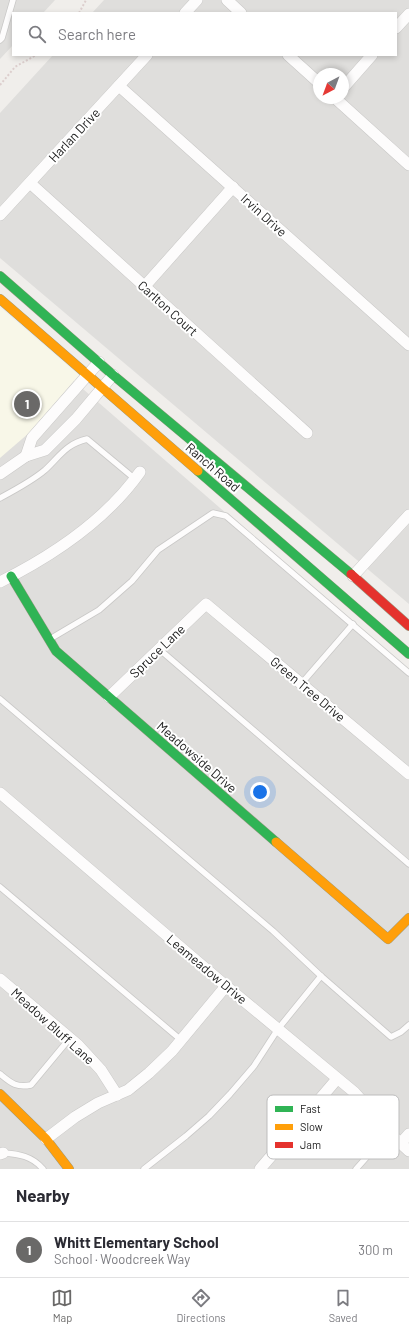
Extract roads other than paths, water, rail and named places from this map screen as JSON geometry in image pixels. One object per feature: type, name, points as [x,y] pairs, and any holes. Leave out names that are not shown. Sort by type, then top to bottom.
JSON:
[{"type":"main road","name":"Ranch Road","points":[[0,276],[113,375],[353,576],[409,626]]},
{"type":"main road","name":"Ranch Road","points":[[0,299],[409,654]]},
{"type":"main road","name":"Meadowside Drive","points":[[11,576],[56,651],[388,939],[409,918]]},
{"type":"main road","points":[[0,1094],[32,1123],[60,1155],[69,1169]]},
{"type":"street","points":[[187,12],[197,0]]},
{"type":"street","points":[[227,0],[240,12]]},
{"type":"street","points":[[397,27],[409,14]]},
{"type":"street","name":"Harlan Drive","points":[[0,215],[146,56]]},
{"type":"street","points":[[289,56],[313,78]]},
{"type":"street","points":[[349,81],[371,56]]},
{"type":"street","name":"Irvin Drive","points":[[119,86],[409,345]]},
{"type":"street","points":[[342,104],[409,165]]},
{"type":"street","name":"Carlton Court","points":[[30,183],[306,433]]},
{"type":"street","points":[[144,287],[233,187]]},
{"type":"street","points":[[26,456],[32,438],[99,362]]},
{"type":"street","points":[[0,474],[26,456],[45,450],[76,419],[113,375]]},
{"type":"street","points":[[0,582],[61,548],[83,531],[118,499],[138,476]]},
{"type":"street","points":[[353,576],[409,515]]},
{"type":"street","name":"Spruce Lane","points":[[109,697],[206,604]]},
{"type":"street","name":"Green Tree Drive","points":[[206,604],[409,774]]},
{"type":"street","name":"Leameadow Drive","points":[[0,793],[226,986],[357,1095]]},
{"type":"street","name":"Meadow Bluff Lane","points":[[0,979],[70,1038],[101,1070],[118,1095]]},
{"type":"street","points":[[46,1139],[75,1116],[98,1103],[128,1090],[149,1073],[172,1051],[226,986]]},
{"type":"street","points":[[323,1095],[337,1079]]},
{"type":"street","points":[[405,1147],[409,1134]]},
{"type":"street","points":[[260,1169],[269,1159]]},
{"type":"lane","points":[[0,40],[13,0]]},
{"type":"lane","points":[[0,498],[44,470],[67,447],[87,439],[138,476]]},
{"type":"lane","points":[[49,639],[99,610],[132,581],[158,550],[213,513],[226,516],[409,673]]},
{"type":"lane","points":[[301,684],[353,624]]},
{"type":"lane","points":[[159,650],[409,864]]},
{"type":"lane","points":[[0,699],[273,931],[321,976],[391,1037],[401,1032],[409,1025]]},
{"type":"lane","points":[[0,887],[181,1040]]},
{"type":"lane","points":[[144,1169],[186,1136],[230,1094],[254,1066],[278,1028],[321,976]]},
{"type":"lane","points":[[0,1074],[9,1081],[21,1087],[31,1085],[70,1038]]},
{"type":"lane","points":[[1,1153],[18,1154],[30,1158],[43,1169]]},
{"type":"lane","points":[[356,1169],[365,1159]]},
{"type":"place","name":"Whitt Elementary School","points":[[27,404]]}]
